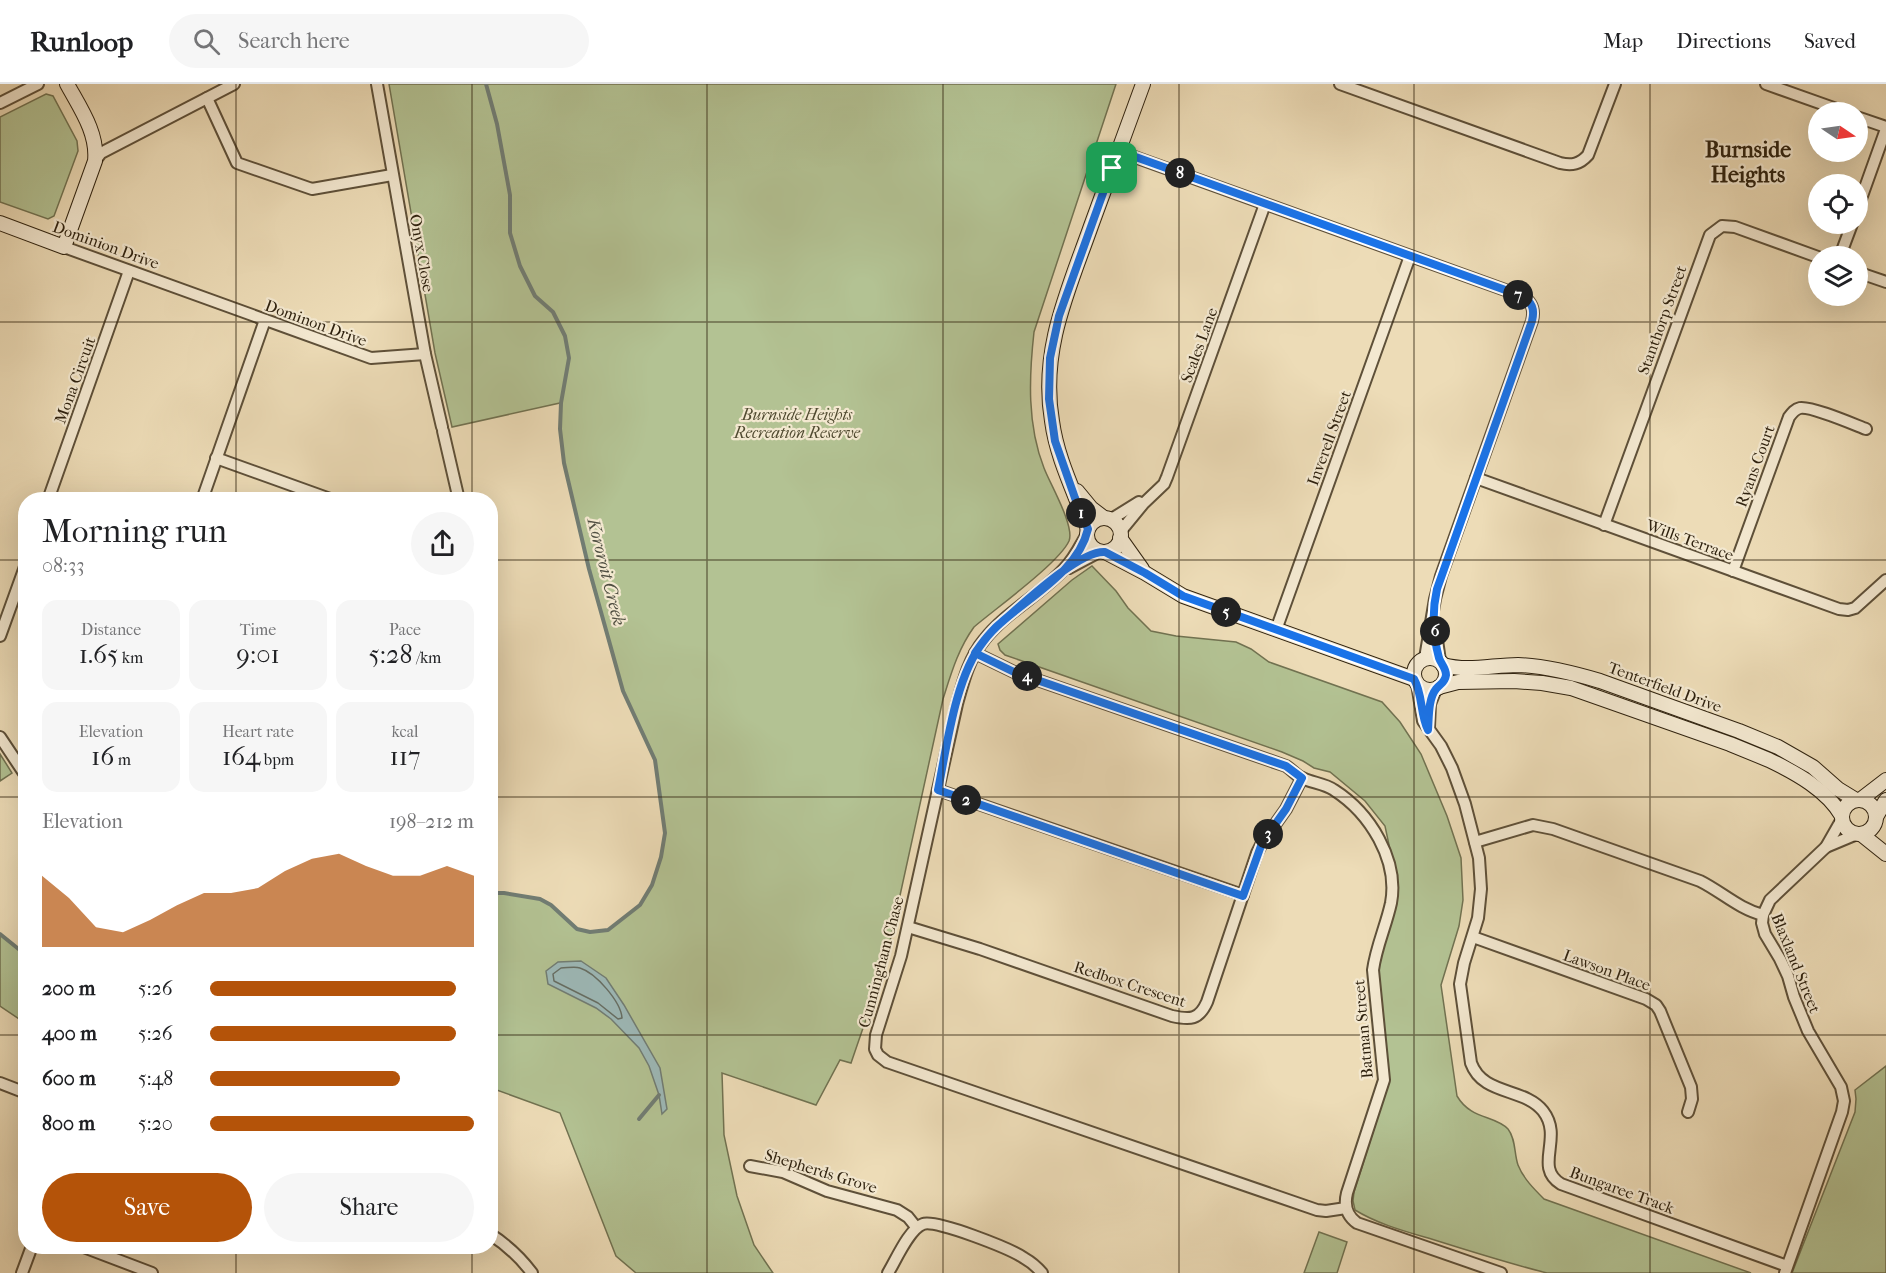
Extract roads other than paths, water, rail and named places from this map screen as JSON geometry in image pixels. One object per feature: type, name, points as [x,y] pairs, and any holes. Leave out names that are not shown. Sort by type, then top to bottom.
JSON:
[{"type":"street","points":[[0,103],[38,84]]},
{"type":"street","points":[[64,247],[95,161],[96,148],[92,131],[68,84]]},
{"type":"street","points":[[95,161],[101,153],[234,84]]},
{"type":"street","name":"Onyx Close","points":[[377,84],[425,354],[457,492]]},
{"type":"street","points":[[1143,84],[1059,316],[1050,358],[1049,389],[1055,441],[1091,547],[1145,573],[1183,596],[1372,664],[1415,682],[1425,690],[1437,688],[1443,684],[1446,674],[1436,642],[1434,610]]},
{"type":"street","points":[[1340,84],[1571,165],[1580,163],[1588,155],[1615,84]]},
{"type":"street","points":[[1766,84],[1817,102]]},
{"type":"street","points":[[207,98],[237,164],[312,189],[392,175]]},
{"type":"street","points":[[1868,121],[1886,128],[1868,179]]},
{"type":"street","points":[[1119,151],[1522,296],[1531,304],[1534,314],[1532,321],[1441,576],[1423,659],[1414,668],[1415,682]]},
{"type":"street","name":"Scales Lane","points":[[1120,535],[1136,512],[1164,484],[1265,204]]},
{"type":"street","name":"Dominion Drive","points":[[0,223],[200,297]]},
{"type":"street","name":"Stanthorp Street","points":[[1604,525],[1710,235],[1722,226],[1735,227],[1808,253]]},
{"type":"street","name":"Inverell Street","points":[[1276,630],[1410,256]]},
{"type":"street","name":"Mona Circuit","points":[[51,492],[129,271]]},
{"type":"street","points":[[1868,276],[1886,282]]},
{"type":"street","name":"Dominon Drive","points":[[200,297],[371,358],[425,354]]},
{"type":"street","points":[[205,492],[265,320]]},
{"type":"street","name":"Ryans Court","points":[[1733,571],[1789,417],[1793,412],[1802,407],[1812,409],[1866,429]]},
{"type":"street","points":[[216,458],[311,492]]},
{"type":"street","name":"Wills Terrace","points":[[1476,478],[1839,609],[1848,610],[1861,604],[1886,580]]},
{"type":"street","points":[[1069,480],[1091,508],[1118,527],[1120,535],[1145,573]]},
{"type":"street","name":"Scales Lane","points":[[1107,519],[1155,492]]},
{"type":"street","points":[[1087,532],[1094,521],[1107,519]]},
{"type":"street","name":"Cunningham Chase","points":[[1087,532],[1078,551],[1063,571],[996,627],[982,642],[965,676],[908,927],[896,976],[876,1035],[875,1049],[882,1059],[1317,1210],[1346,1208]]},
{"type":"street","points":[[1102,552],[1115,548],[1120,535]]},
{"type":"street","name":"Cunningham Chase","points":[[1063,571],[1102,552]]},
{"type":"street","points":[[0,636],[18,586]]},
{"type":"street","name":"Batman Street","points":[[975,653],[1014,672],[1286,766],[1302,778],[1333,789],[1365,819],[1384,848],[1392,885],[1388,916],[1373,969],[1384,1080],[1347,1193],[1346,1208]]},
{"type":"street","points":[[1372,664],[1400,665],[1435,658],[1442,663]]},
{"type":"street","name":"Tenterfield Drive","points":[[1442,663],[1467,668],[1539,667],[1600,681],[1778,747],[1813,767],[1838,789],[1858,800]]},
{"type":"street","name":"Tenterfield Drive","points":[[1437,688],[1458,682],[1514,681],[1550,684],[1584,692],[1769,760],[1827,796],[1842,818]]},
{"type":"street","name":"Bungaree Track","points":[[1415,682],[1423,721],[1441,746],[1452,768],[1465,804],[1479,858],[1481,889],[1478,918],[1460,984],[1471,1064],[1476,1074],[1484,1081],[1532,1101],[1545,1114],[1552,1132],[1547,1162],[1553,1178],[1561,1185],[1786,1270]]},
{"type":"street","points":[[1428,730],[1430,704],[1437,688]]},
{"type":"street","points":[[0,737],[18,764]]},
{"type":"street","name":"Redbox Crescent","points":[[908,927],[1172,1016],[1190,1018],[1199,1014],[1207,1002],[1262,843],[1286,809],[1302,778]]},
{"type":"street","points":[[1826,847],[1842,818],[1846,805],[1858,800],[1886,780]]},
{"type":"street","points":[[938,790],[1243,896]]},
{"type":"street","points":[[1858,800],[1869,803],[1875,812],[1875,819],[1886,844]]},
{"type":"street","points":[[1763,915],[1775,893],[1826,847],[1872,828],[1886,800]]},
{"type":"street","points":[[1842,818],[1849,831],[1859,834],[1886,854]]},
{"type":"street","name":"Blaxland Street","points":[[1475,842],[1533,825],[1543,826],[1700,881],[1747,911],[1763,915],[1762,923],[1765,934],[1780,959],[1808,1031],[1842,1087],[1844,1101],[1786,1270]]},
{"type":"street","name":"Lawson Place","points":[[1473,937],[1646,999],[1656,1005],[1664,1018],[1691,1087],[1692,1099],[1688,1112]]},
{"type":"street","points":[[0,1083],[18,1090]]},
{"type":"street","name":"Shepherds Grove","points":[[750,1166],[783,1172],[827,1191],[897,1210],[908,1217],[916,1227]]},
{"type":"street","points":[[1346,1208],[1352,1220],[1357,1223],[1501,1273]]},
{"type":"street","points":[[888,1273],[916,1227],[924,1223],[934,1223],[999,1245],[1025,1258],[1042,1273]]},
{"type":"street","points":[[498,1240],[522,1259],[532,1273]]},
{"type":"street","points":[[22,1273],[29,1254]]},
{"type":"street","points":[[102,1254],[152,1273]]},
{"type":"water","points":[[581,961],[606,978],[660,1068],[667,1109],[662,1114],[659,1095],[649,1066],[639,1048],[611,1019],[596,1008],[548,984],[546,971],[558,962]]},
{"type":"waterway","name":"Kororoit Creek","points":[[486,84],[497,124],[510,195],[510,233],[520,266],[535,296],[553,312],[565,336],[569,358],[561,403],[560,429],[564,463],[589,569],[623,691],[655,760],[665,833],[661,857],[652,885],[640,905],[608,930],[590,932],[577,929],[551,905],[540,899],[498,893]]},
{"type":"waterway","name":"Kororoit Creek","points":[[0,934],[18,949]]},
{"type":"waterway","points":[[639,1119],[659,1095]]},
{"type":"district","name":"Burnside Heights","points":[[1748,162]]},
{"type":"park label","name":"Burnside Heights Recreation Reserve","points":[[797,423]]}]
